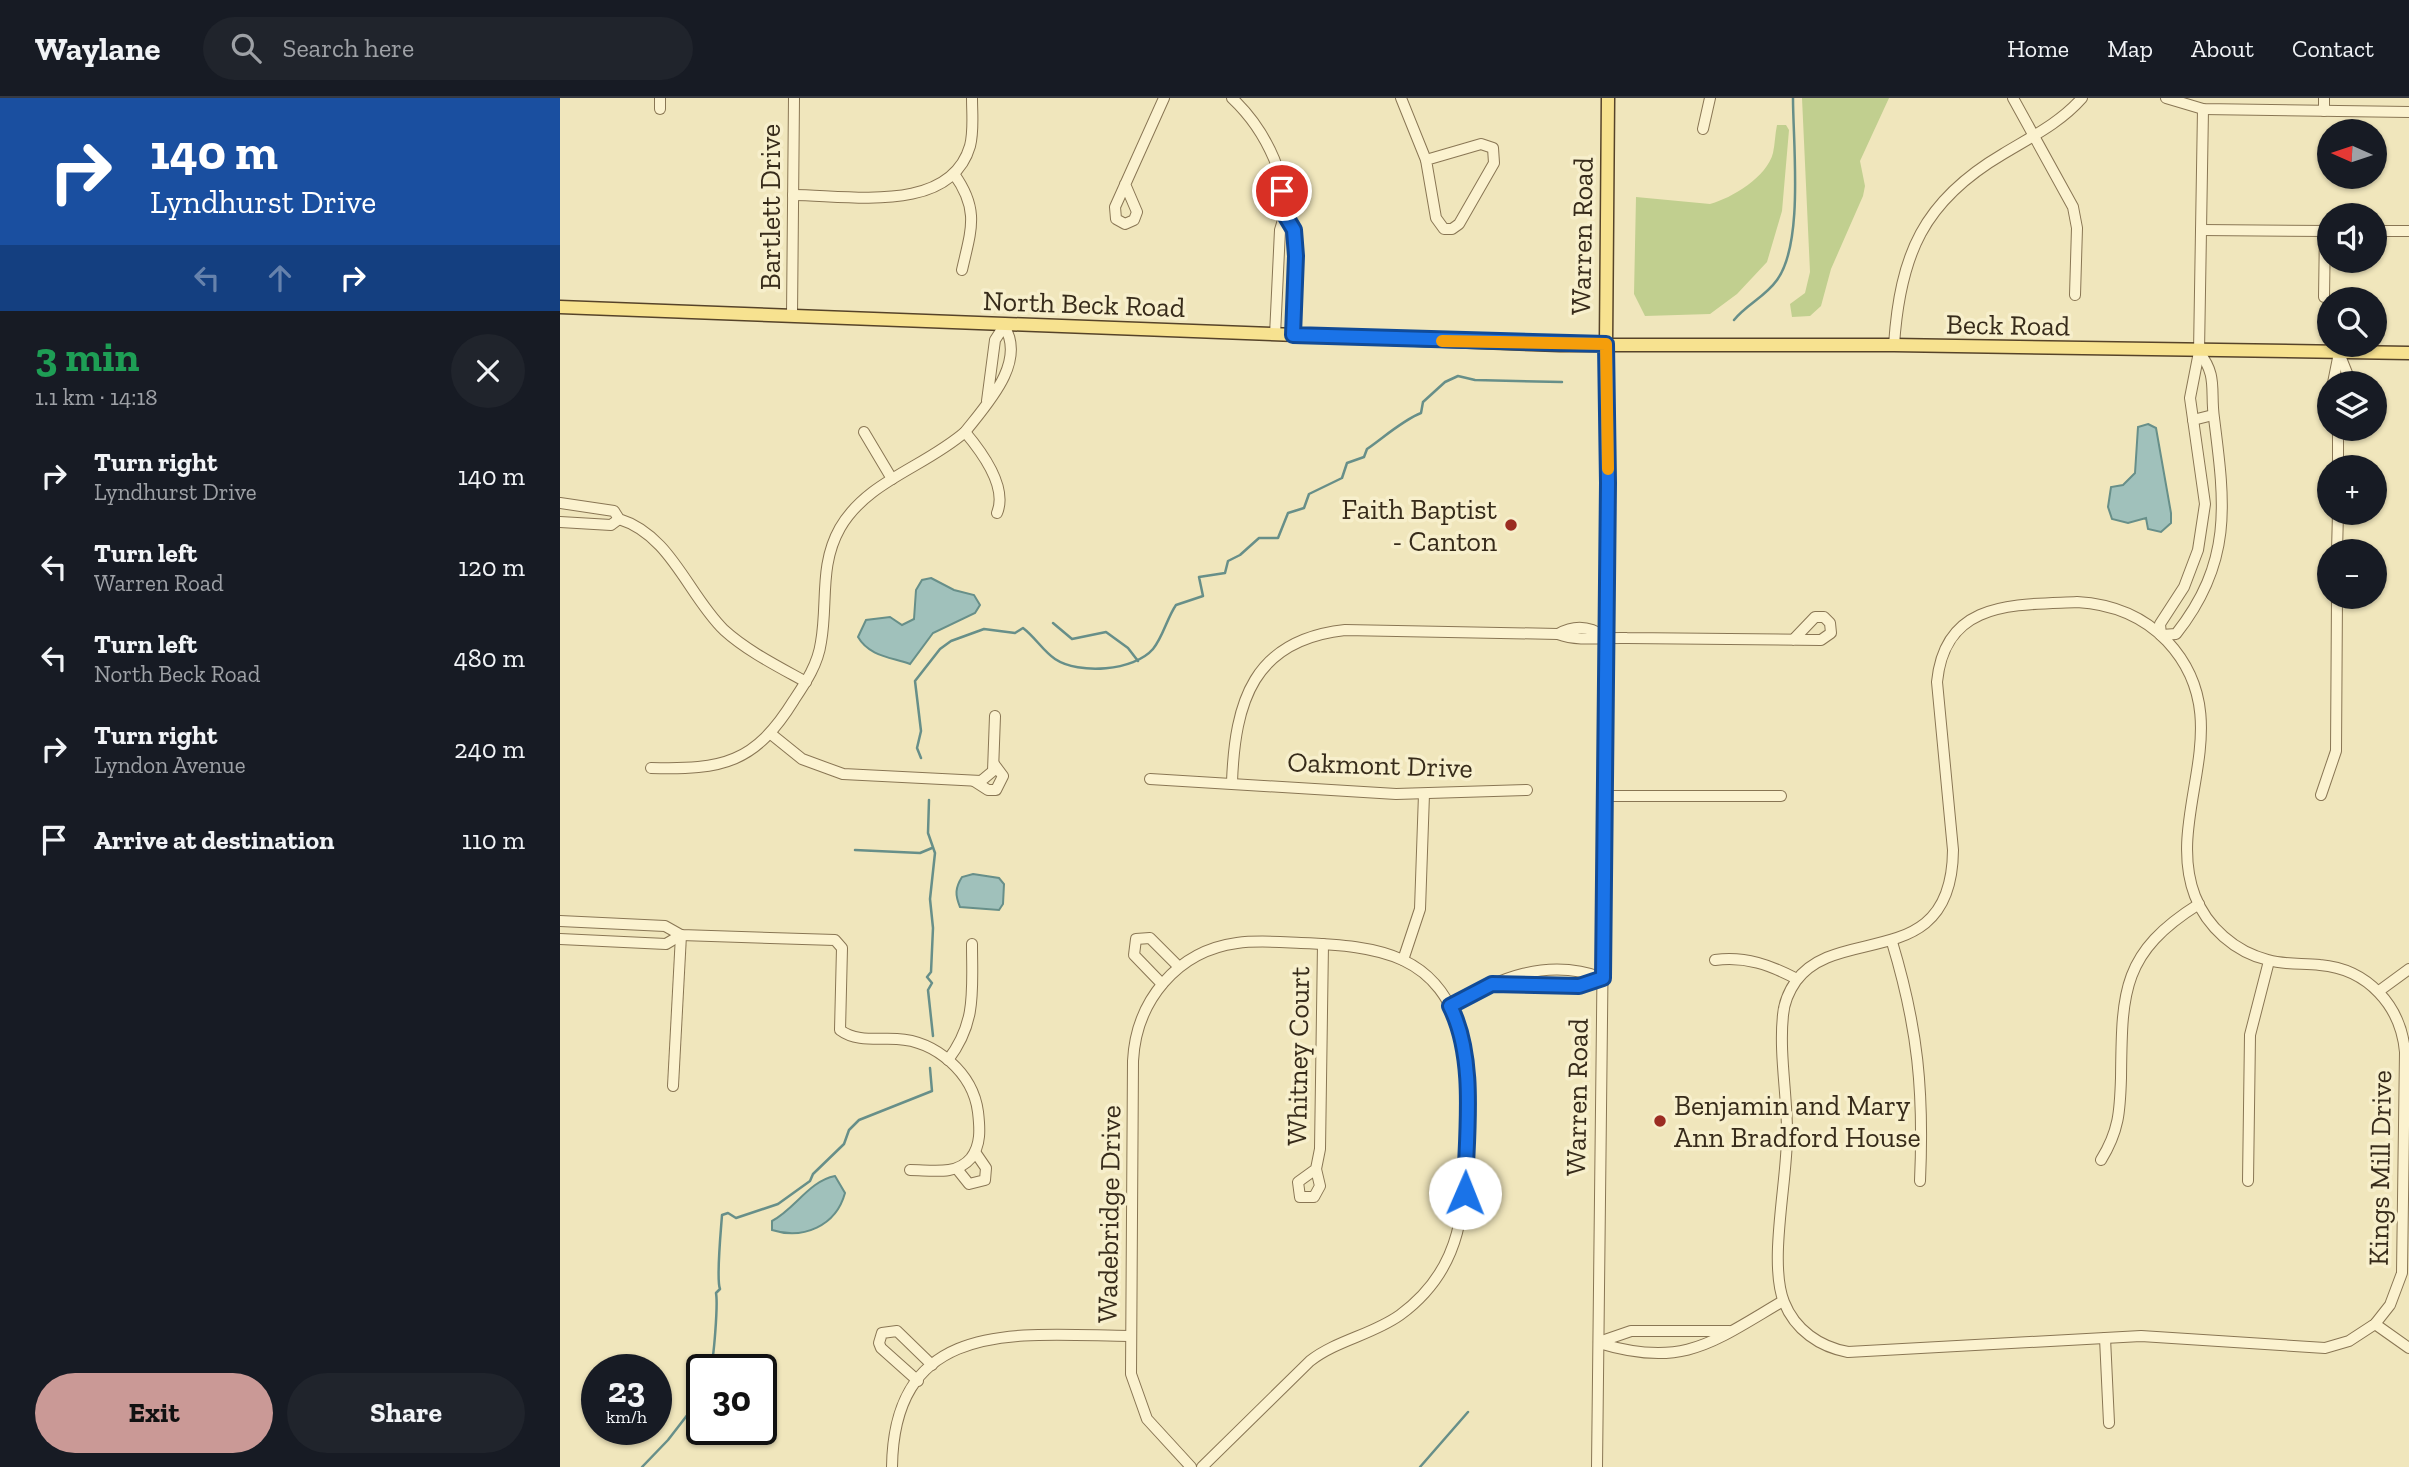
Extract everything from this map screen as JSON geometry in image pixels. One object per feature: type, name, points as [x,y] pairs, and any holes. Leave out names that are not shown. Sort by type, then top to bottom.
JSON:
[{"type":"main road","name":"Warren Road","points":[[1606,344],[1608,98]]},
{"type":"main road","name":"North Beck Road","points":[[560,307],[1004,326],[1606,344]]},
{"type":"main road","name":"Beck Road","points":[[1606,344],[1894,345],[2317,353]]},
{"type":"main road","name":"Beck Road","points":[[2387,353],[2409,353]]},
{"type":"street","name":"Bartlett Drive","points":[[792,316],[794,98]]},
{"type":"street","points":[[793,195],[911,195],[936,188],[954,174],[970,146],[972,98]]},
{"type":"street","points":[[1125,184],[1164,98]]},
{"type":"street","points":[[1232,98],[1246,112],[1268,146],[1281,185],[1285,215],[1294,230],[1296,256],[1293,335]]},
{"type":"street","points":[[1401,98],[1426,160],[1437,221],[1441,228],[1452,229],[1459,223],[1494,163],[1495,153],[1490,145],[1481,144],[1426,160]]},
{"type":"street","points":[[1703,129],[1710,98]]},
{"type":"street","points":[[2013,98],[2073,207],[2077,228],[2075,295]]},
{"type":"street","points":[[1894,345],[1901,281],[1913,247],[1927,221],[1968,176],[2060,120],[2082,98]]},
{"type":"street","points":[[2166,98],[2203,109],[2409,112]]},
{"type":"street","points":[[2324,98],[2324,111]]},
{"type":"street","points":[[2176,634],[2161,635],[2161,620],[2184,587],[2198,550],[2205,504],[2190,398],[2199,352],[2203,109]]},
{"type":"street","points":[[954,174],[966,191],[972,216],[962,270]]},
{"type":"street","points":[[1275,335],[1280,230],[1285,215]]},
{"type":"street","points":[[2201,230],[2317,231]]},
{"type":"street","points":[[2387,231],[2409,231]]},
{"type":"street","points":[[651,768],[693,769],[714,765],[741,755],[771,734],[806,682],[821,644],[824,575],[832,544],[856,507],[965,432],[987,401],[1010,366],[1012,338],[1004,326],[995,341],[987,401]]},
{"type":"street","name":"Warren Road","points":[[1598,1467],[1608,483],[1606,344]]},
{"type":"street","points":[[2173,648],[2176,634],[2202,597],[2216,558],[2223,509],[2222,464],[2213,415],[2212,368],[2199,352]]},
{"type":"street","points":[[2193,420],[2213,415]]},
{"type":"street","points":[[864,432],[892,480]]},
{"type":"street","points":[[965,432],[991,471],[1001,504],[997,513]]},
{"type":"street","points":[[560,503],[614,511],[619,519],[632,523],[667,552],[725,630],[806,682]]},
{"type":"street","points":[[560,522],[611,525],[619,519]]},
{"type":"street","points":[[2184,587],[2202,597]]},
{"type":"street","name":"Kings Mill Drive","points":[[1783,1301],[1794,1320],[1808,1335],[1827,1346],[1848,1352],[2174,1336],[2315,1349],[2349,1341],[2375,1324],[2390,1305],[2400,1282],[2406,1228],[2407,1091],[2402,1033],[2393,1010],[2379,991],[2361,978],[2337,968],[2269,961],[2228,941],[2212,925],[2199,904],[2190,880],[2188,857],[2201,737],[2200,711],[2190,674],[2161,635],[2147,623],[2117,608],[2077,602],[1996,608],[1975,616],[1956,632],[1943,654],[1937,682],[1953,850],[1951,875],[1942,898],[1930,916],[1914,931],[1892,942],[1825,958],[1797,979]]},
{"type":"street","points":[[2321,794],[2336,751],[2337,609]]},
{"type":"street","points":[[2147,623],[2161,620]]},
{"type":"street","points":[[1232,782],[1234,730],[1248,690],[1272,661],[1308,638],[1345,630],[1558,634],[1569,638],[1793,640]]},
{"type":"street","points":[[771,734],[802,758],[830,771],[853,775],[974,780],[988,778],[994,764],[995,716]]},
{"type":"street","name":"Oakmont Drive","points":[[1150,779],[1424,794],[1527,790]]},
{"type":"street","points":[[1403,960],[1420,909],[1424,794]]},
{"type":"street","points":[[1603,796],[1781,796]]},
{"type":"street","points":[[2101,1160],[2115,1136],[2118,1120],[2122,1021],[2130,977],[2141,955],[2156,935],[2199,904]]},
{"type":"street","points":[[560,921],[665,926],[681,936]]},
{"type":"street","points":[[673,1086],[681,936]]},
{"type":"street","points":[[560,939],[666,944],[681,936],[835,940],[842,948],[840,1030],[850,1038],[920,1043],[948,1060],[960,1071],[977,1107],[980,1128],[975,1152],[957,1169],[910,1170]]},
{"type":"street","points":[[1162,984],[1134,955],[1136,939],[1150,938],[1178,966]]},
{"type":"street","points":[[1892,942],[1909,999],[1918,1049],[1923,1121],[1920,1181]]},
{"type":"street","name":"Wadebridge Drive","points":[[1191,1467],[1155,1430],[1141,1407],[1131,1374],[1133,1050],[1142,1016],[1162,984],[1178,966],[1204,952],[1234,943],[1366,947],[1403,960],[1429,979],[1450,1006],[1461,1031],[1465,1056],[1465,1193],[1460,1229],[1446,1262],[1428,1289],[1401,1314],[1377,1328],[1330,1348],[1310,1361],[1202,1467]]},
{"type":"street","points":[[948,1060],[969,1024],[972,944]]},
{"type":"street","name":"Whitney Court","points":[[1316,1168],[1320,1149],[1323,944]]},
{"type":"street","points":[[1599,1343],[1633,1353],[1690,1351],[1707,1346],[1783,1301],[1778,1273],[1787,1135],[1782,1020],[1786,999],[1797,979],[1756,961],[1737,957],[1715,960]]},
{"type":"street","points":[[2248,1181],[2250,1035],[2269,961]]},
{"type":"street","points":[[1450,1006],[1492,984],[1522,973],[1579,969],[1603,978]]},
{"type":"street","points":[[2379,991],[2409,969]]},
{"type":"street","points":[[1492,984],[1579,986],[1603,978]]},
{"type":"street","points":[[957,1169],[970,1184],[985,1180],[986,1168],[975,1152]]},
{"type":"street","points":[[2375,1324],[2409,1348]]},
{"type":"street","points":[[918,1381],[881,1348],[879,1343],[882,1334],[897,1331],[932,1365]]},
{"type":"street","points":[[1599,1343],[1631,1331],[1730,1331]]},
{"type":"street","points":[[892,1467],[897,1423],[918,1381],[932,1365],[959,1347],[995,1336],[1130,1336]]},
{"type":"street","points":[[2105,1338],[2109,1423]]},
{"type":"green space","points":[[1802,98],[1889,98],[1860,161],[1865,186],[1863,196],[1831,269],[1821,306],[1810,316],[1792,317],[1790,304],[1805,293],[1810,272]]},
{"type":"green space","points":[[1777,125],[1786,125],[1789,130],[1782,211],[1767,262],[1737,294],[1710,314],[1645,316],[1634,294],[1636,197],[1710,204],[1728,197],[1764,170],[1773,153]]},
{"type":"water","points":[[2148,424],[2156,428],[2171,513],[2171,523],[2161,532],[2148,529],[2146,518],[2128,523],[2112,519],[2108,507],[2111,487],[2123,485],[2135,473],[2138,427]]},
{"type":"water","points":[[931,578],[954,590],[974,595],[980,605],[975,613],[933,633],[910,664],[868,648],[858,637],[866,620],[890,617],[902,625],[914,619],[916,590],[922,580]]},
{"type":"water","points":[[973,874],[999,878],[1004,884],[1003,904],[999,910],[960,907],[958,885],[962,877]]},
{"type":"water","points":[[835,1176],[845,1193],[841,1204],[826,1222],[817,1228],[795,1233],[772,1230],[772,1221],[817,1183]]},
{"type":"waterway","points":[[1734,320],[1777,280],[1791,243],[1795,193],[1793,98]]},
{"type":"waterway","points":[[921,758],[917,748],[921,731],[915,681],[940,649],[951,641],[984,629],[1015,633],[1023,628],[1051,656],[1065,664],[1092,669],[1133,662],[1153,649],[1176,605],[1203,596],[1199,577],[1225,573],[1228,561],[1240,555],[1259,538],[1278,538],[1288,513],[1304,508],[1309,494],[1342,478],[1347,463],[1364,457],[1367,449],[1421,413],[1423,402],[1445,382],[1458,376],[1475,380],[1562,382]]},
{"type":"waterway","points":[[1053,623],[1072,639],[1106,632],[1128,648],[1138,661]]},
{"type":"waterway","points":[[929,800],[928,833],[935,853],[930,899],[933,928],[931,972],[927,977],[932,983],[928,990],[933,1036]]},
{"type":"waterway","points":[[855,850],[920,853],[932,848]]},
{"type":"waterway","points":[[713,1354],[716,1293],[720,1289],[722,1215],[728,1213],[736,1218],[778,1204],[810,1181],[813,1174],[844,1144],[849,1130],[859,1120],[932,1091],[930,1068]]},
{"type":"waterway","points":[[1420,1467],[1468,1412]]},
{"type":"waterway","points":[[642,1467],[686,1417]]},
{"type":"slow traffic","points":[[1442,341],[1606,344],[1608,469]]},
{"type":"place","name":"Faith Baptist - Canton","points":[[1511,525]]},
{"type":"place","name":"Benjamin and Mary Ann Bradford House","points":[[1660,1121]]},
{"type":"route","points":[[1282,191],[1285,215],[1294,230],[1296,256],[1293,335],[1560,345],[1606,344],[1608,483],[1603,978],[1579,986],[1492,984],[1450,1006],[1461,1031],[1466,1066],[1465,1193]]}]
